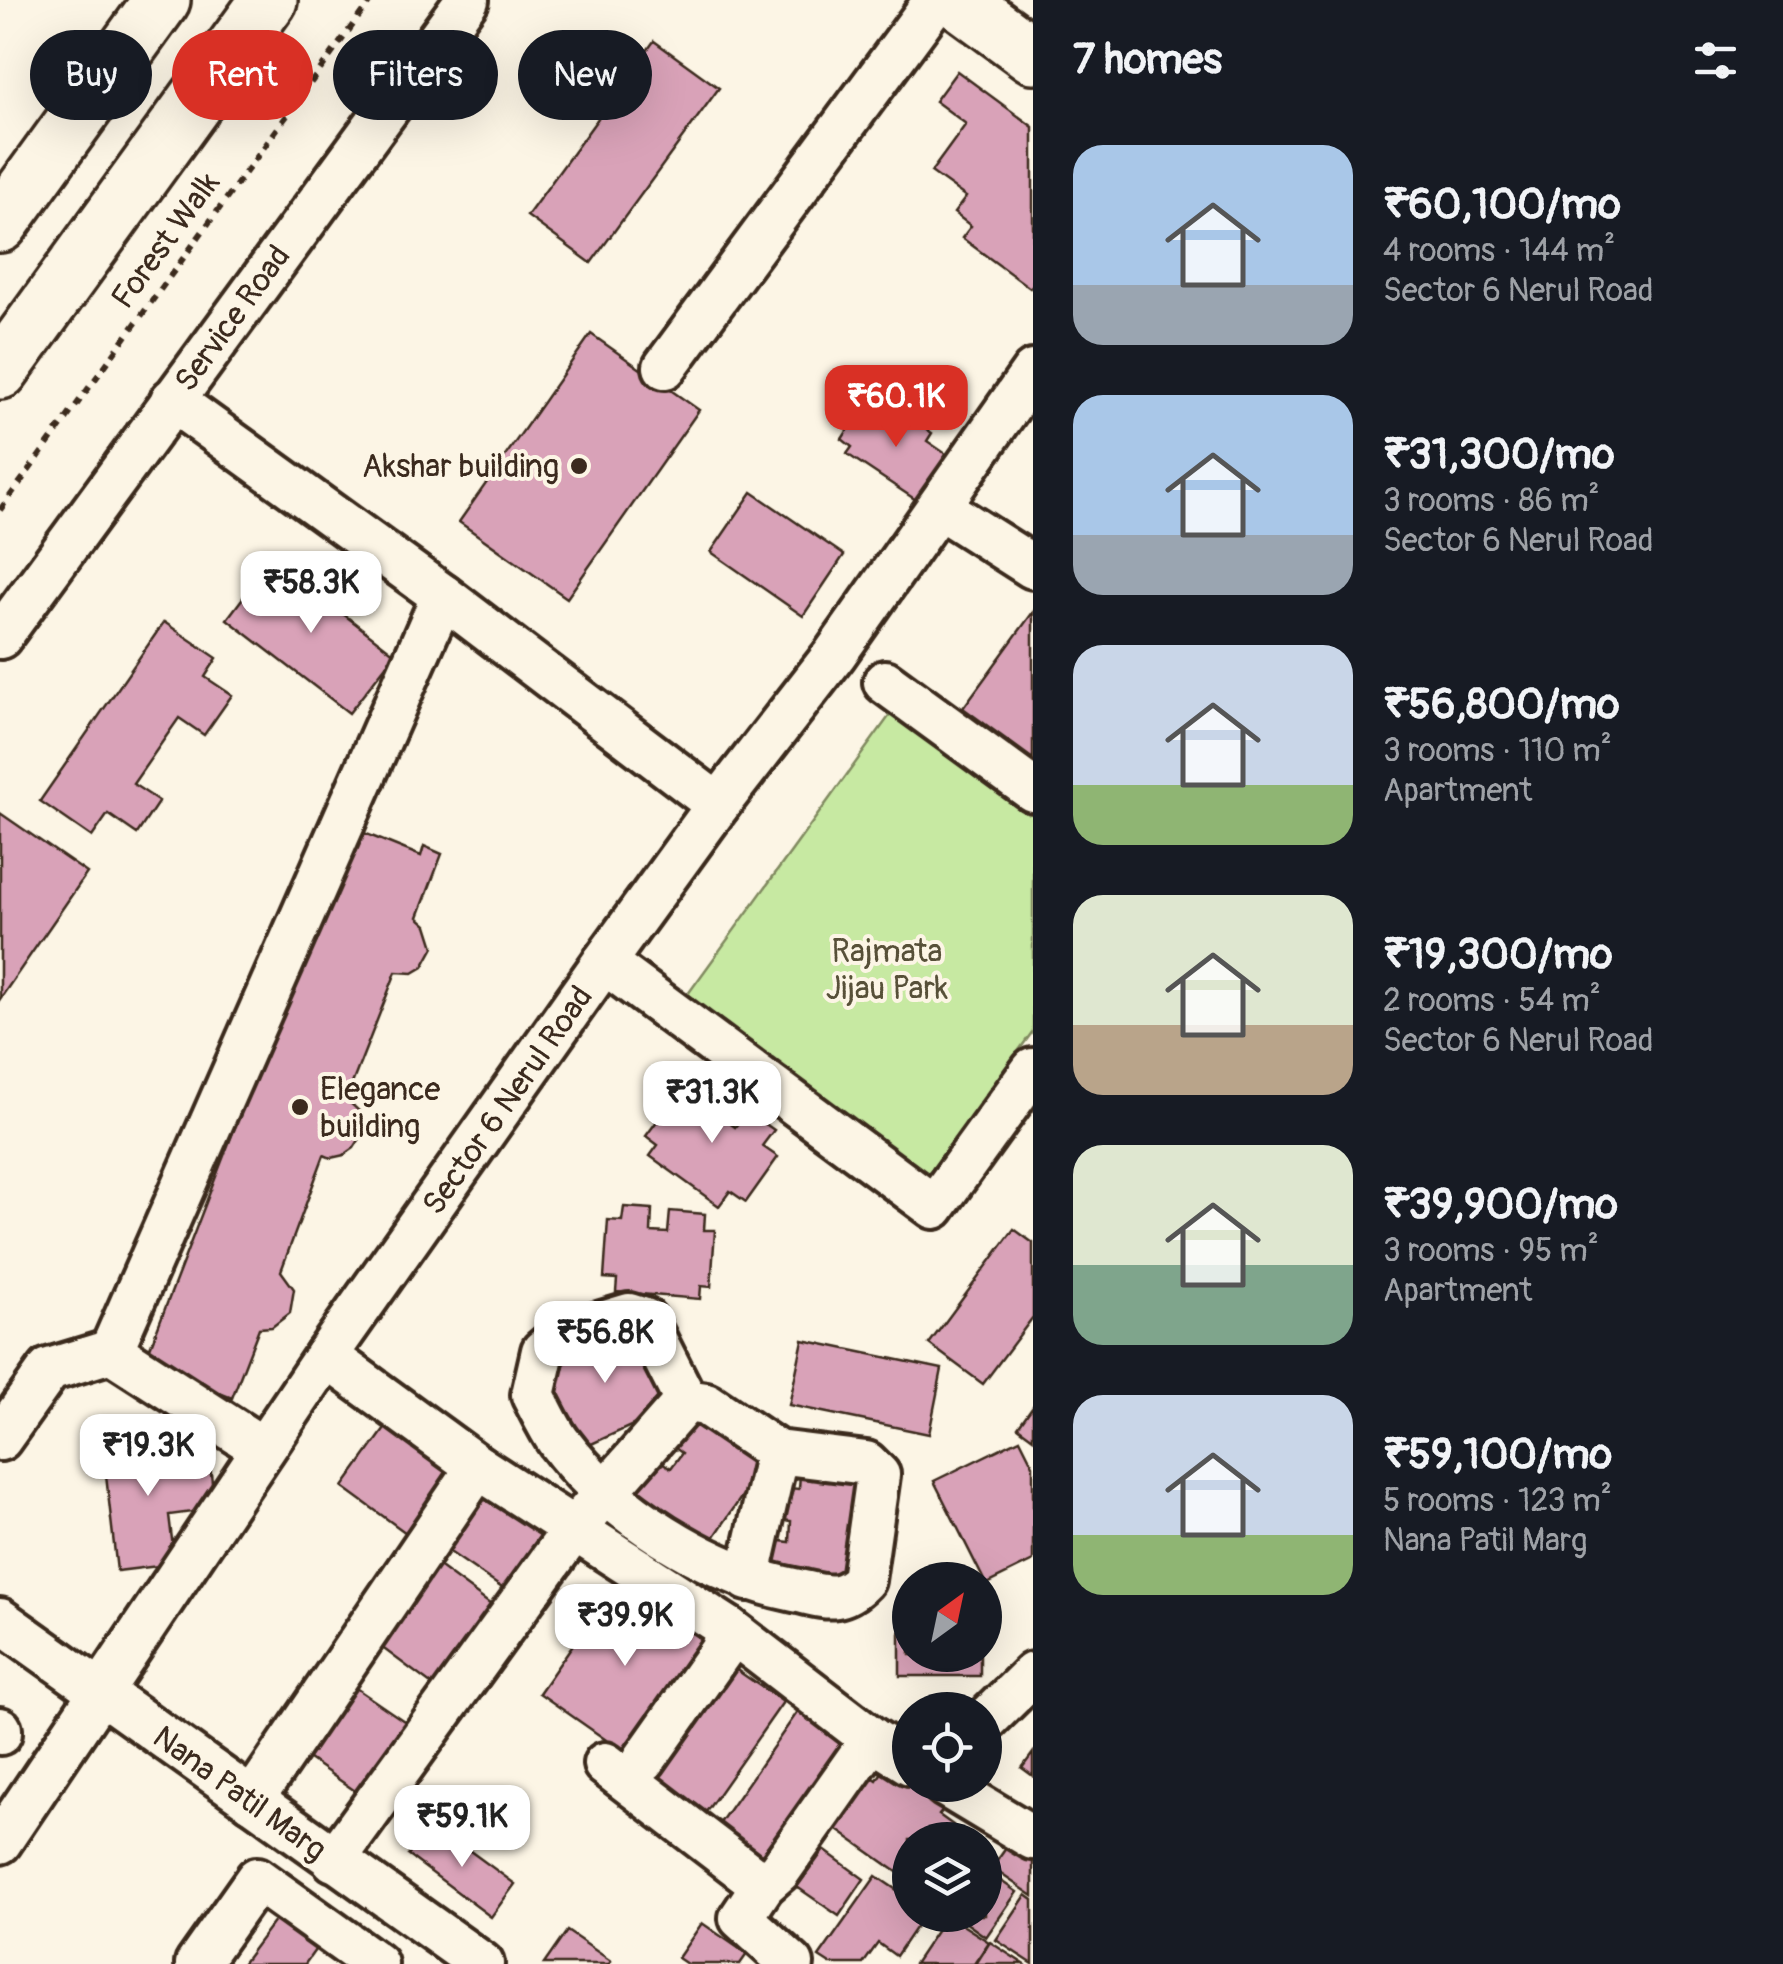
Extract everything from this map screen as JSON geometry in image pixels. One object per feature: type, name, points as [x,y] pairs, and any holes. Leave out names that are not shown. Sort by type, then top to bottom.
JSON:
[{"type":"main road","points":[[0,224],[162,0]]},
{"type":"main road","points":[[0,371],[268,0]]},
{"type":"main road","points":[[958,0],[1033,55]]},
{"type":"street","name":"Service Road","points":[[0,637],[467,0]]},
{"type":"street","points":[[665,368],[936,0]]},
{"type":"street","name":"Sector 6 Nerul Road","points":[[0,1842],[326,1356],[604,962],[835,654],[1033,372]]},
{"type":"street","points":[[172,400],[443,596],[718,805]]},
{"type":"street","points":[[939,507],[1033,567]]},
{"type":"street","points":[[0,1440],[50,1370],[111,1351],[443,596]]},
{"type":"street","points":[[885,682],[1033,790]]},
{"type":"street","points":[[604,962],[934,1207],[1033,1070]]},
{"type":"street","points":[[629,1314],[644,1320],[686,1400],[706,1404],[777,1452],[866,1463],[878,1474],[863,1580],[836,1598],[748,1579],[698,1556],[606,1492],[558,1441],[533,1395],[543,1351],[562,1334],[629,1314]]},
{"type":"street","points":[[111,1351],[263,1449]]},
{"type":"street","points":[[326,1356],[478,1467],[729,1629],[892,1752]]},
{"type":"street","points":[[334,1860],[574,1529],[686,1400]]},
{"type":"street","points":[[748,1579],[777,1452]]},
{"type":"street","points":[[252,1800],[478,1467]]},
{"type":"street","name":"Nana Patil Marg","points":[[0,1620],[482,1964]]},
{"type":"street","points":[[729,1629],[721,1650],[624,1762],[763,1885]]},
{"type":"street","points":[[1002,1704],[1033,1674]]},
{"type":"street","points":[[792,1964],[741,1918],[872,1739]]},
{"type":"street","points":[[973,1802],[1033,1838]]},
{"type":"street","points":[[196,1964],[257,1879],[376,1964]]},
{"type":"path","name":"Forest Walk","points":[[0,510],[371,0]]},
{"type":"green space","name":"Rajmata Jijau Park","points":[[893,711],[1033,813],[1033,1031],[923,1182],[680,1005]]},
{"type":"building","points":[[654,41],[719,88],[591,263],[527,216],[597,120],[652,120]]},
{"type":"building","points":[[957,71],[1033,127],[1030,288],[962,238],[971,226],[954,213],[966,197],[931,172],[966,124],[935,101]]},
{"type":"building","name":"Akshar building","points":[[591,334],[699,410],[567,598],[459,522]]},
{"type":"building","points":[[868,399],[892,415],[896,408],[932,433],[927,441],[952,458],[922,504],[847,454],[852,447],[842,439]]},
{"type":"building","points":[[752,492],[844,555],[803,616],[711,552]]},
{"type":"building","points":[[272,559],[395,654],[349,713],[227,619]]},
{"type":"building","points":[[1033,612],[1033,759],[963,708]]},
{"type":"building","points":[[164,622],[217,658],[205,677],[232,695],[204,735],[179,718],[133,784],[159,801],[137,834],[108,814],[92,837],[40,801]]},
{"type":"building","points":[[0,813],[87,873],[0,999]]},
{"type":"building","name":"Elegance building","points":[[354,819],[368,824],[364,833],[421,856],[424,846],[442,854],[418,917],[427,925],[434,947],[423,967],[413,973],[396,972],[346,1099],[360,1112],[361,1137],[344,1155],[324,1155],[281,1271],[294,1289],[290,1313],[272,1327],[259,1328],[232,1398],[144,1363]]},
{"type":"building","points":[[705,1081],[729,1098],[717,1114],[735,1127],[747,1111],[774,1130],[762,1146],[778,1157],[746,1202],[730,1191],[719,1206],[650,1156],[658,1145],[646,1136],[683,1086],[695,1095]]},
{"type":"building","points":[[624,1207],[652,1209],[651,1232],[668,1233],[670,1211],[705,1214],[704,1230],[715,1230],[711,1287],[701,1286],[700,1299],[616,1292],[617,1279],[604,1278],[608,1220],[622,1221]]},
{"type":"building","points":[[1014,1229],[1033,1243],[1033,1317],[983,1384],[929,1344]]},
{"type":"building","points":[[629,1324],[673,1390],[659,1396],[666,1410],[587,1446],[583,1436],[571,1442],[542,1380],[550,1360]]},
{"type":"building","points":[[803,1340],[942,1369],[929,1434],[789,1405]]},
{"type":"building","points":[[1033,1406],[1033,1438],[1018,1427]]},
{"type":"building","points":[[687,1414],[763,1465],[713,1539],[696,1528],[689,1538],[648,1510],[653,1501],[636,1490],[657,1459],[671,1468],[682,1453],[668,1443]]},
{"type":"building","points":[[387,1426],[457,1477],[413,1538],[343,1487]]},
{"type":"building","points":[[146,1427],[151,1472],[210,1465],[215,1509],[169,1515],[175,1564],[117,1571],[101,1432]]},
{"type":"building","points":[[1020,1439],[1033,1465],[1033,1561],[1002,1576],[1002,1562],[975,1562],[934,1481]]},
{"type":"building","points":[[800,1474],[855,1479],[853,1492],[864,1493],[844,1587],[770,1571],[772,1540],[790,1542],[791,1521],[774,1519],[777,1487],[799,1489]]},
{"type":"building","points":[[477,1493],[545,1538],[508,1592],[441,1546]]},
{"type":"building","points":[[425,1556],[502,1613],[443,1693],[369,1638]]},
{"type":"building","points":[[618,1580],[711,1644],[632,1758],[539,1693]]},
{"type":"building","points":[[731,1666],[783,1702],[706,1812],[654,1776]]},
{"type":"building","points":[[900,1672],[980,1672],[980,1676],[900,1676]]},
{"type":"building","points":[[347,1682],[410,1725],[361,1795],[299,1752]]},
{"type":"building","points":[[801,1707],[858,1746],[772,1869],[715,1830]]},
{"type":"building","points":[[1033,1753],[1033,1776],[1022,1768]]},
{"type":"building","points":[[882,1772],[892,1779],[892,1802],[932,1802],[943,1810],[939,1815],[949,1822],[892,1822],[892,1868],[832,1826],[868,1774],[877,1780]]},
{"type":"building","points":[[432,1823],[515,1884],[491,1917],[408,1855]]},
{"type":"building","points":[[1013,1838],[1033,1851],[1033,1896],[1002,1875],[1002,1854]]},
{"type":"building","points":[[824,1850],[864,1879],[839,1916],[797,1887]]},
{"type":"building","points":[[876,1876],[892,1887],[892,1932],[912,1932],[896,1956],[878,1943],[863,1964],[830,1964],[819,1957]]},
{"type":"building","points":[[1002,1882],[1017,1892],[1002,1914]]},
{"type":"building","points":[[1026,1895],[1033,1900],[1033,1964],[996,1940]]},
{"type":"building","points":[[280,1913],[320,1943],[305,1964],[242,1964]]},
{"type":"building","points":[[702,1923],[747,1954],[740,1964],[687,1964],[678,1958]]},
{"type":"building","points":[[567,1931],[611,1961],[609,1964],[544,1964]]},
{"type":"building","points":[[936,1932],[973,1932],[989,1942],[974,1964],[914,1964]]},
{"type":"building","points":[[990,1942],[1024,1964],[976,1964]]},
{"type":"place","name":"Akshar building","points":[[579,466]]},
{"type":"place","name":"Elegance building","points":[[300,1107]]}]
